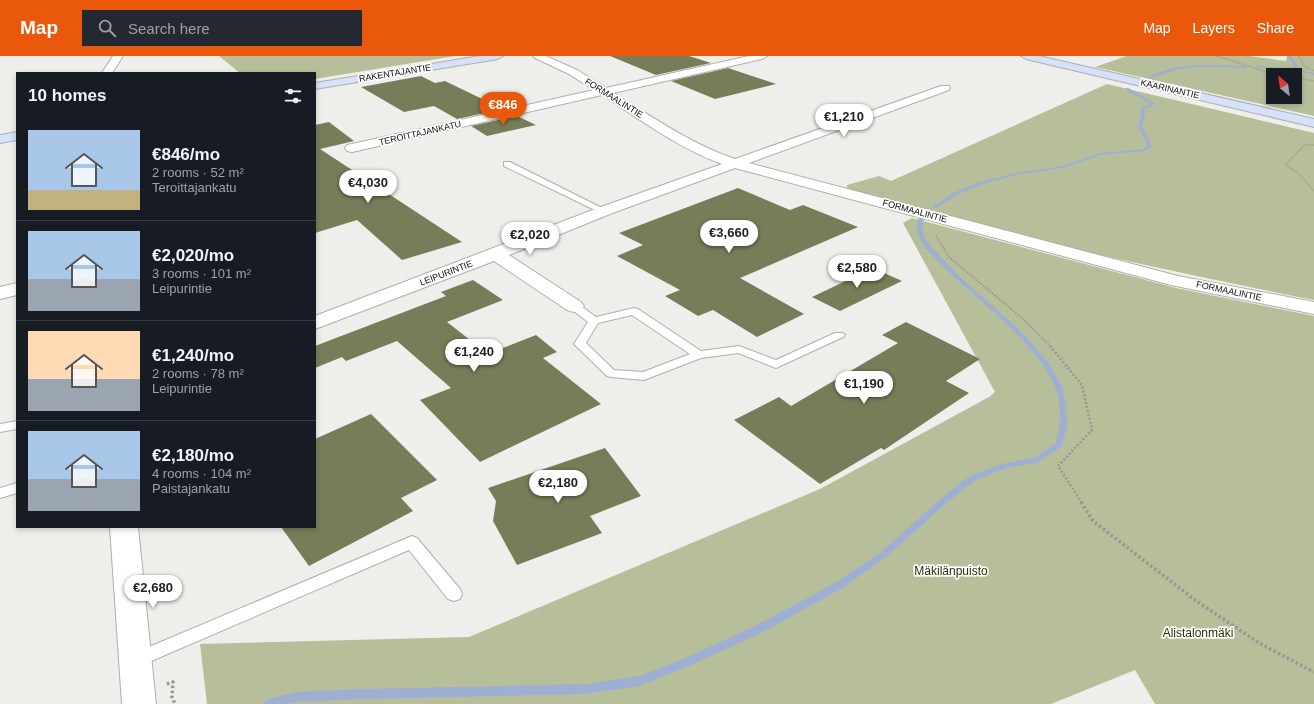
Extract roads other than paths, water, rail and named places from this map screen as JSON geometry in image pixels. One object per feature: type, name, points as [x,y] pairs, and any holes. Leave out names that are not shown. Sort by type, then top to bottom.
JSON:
[{"type":"main road","name":"RAKENTAJANTIE","points":[[316,86],[498,56]]},
{"type":"main road","name":"KAARINANTIE","points":[[1026,56],[1314,124]]},
{"type":"main road","points":[[0,139],[16,136]]},
{"type":"street","points":[[108,72],[118,56]]},
{"type":"street","name":"FORMAALINTIE","points":[[538,56],[573,72],[684,142],[707,154],[735,164],[1177,281],[1314,308]]},
{"type":"street","name":"TEROITTAJANKATU","points":[[352,148],[762,56]]},
{"type":"street","name":"LEIPURINTIE","points":[[316,323],[604,211],[945,88]]},
{"type":"street","points":[[496,254],[574,306]]},
{"type":"street","points":[[0,293],[16,289]]},
{"type":"street","points":[[124,528],[138,699]]},
{"type":"lane","points":[[507,164],[604,211]]},
{"type":"lane","points":[[574,306],[594,321]]},
{"type":"lane","points":[[699,355],[634,311],[594,321],[580,344],[611,373],[644,376],[699,355],[739,349],[776,364],[839,335]]},
{"type":"lane","points":[[0,428],[16,425]]},
{"type":"lane","points":[[0,493],[16,488]]},
{"type":"lane","points":[[135,660],[412,542],[454,594]]},
{"type":"waterway","points":[[1289,56],[1296,66],[1293,69],[1314,74]]},
{"type":"waterway","points":[[1149,78],[1172,69],[1184,67],[1245,67]]},
{"type":"waterway","points":[[1257,67],[1267,68]]},
{"type":"waterway","points":[[934,207],[955,194],[981,183],[1017,174],[1063,167],[1100,154],[1145,150],[1150,146],[1140,126],[1143,116],[1143,108],[1154,104],[1127,89]]},
{"type":"waterway","points":[[269,704],[295,697],[585,689],[639,681],[685,663],[757,630],[838,586],[883,555],[940,504],[971,479],[1004,466],[1036,460],[1058,445],[1063,427],[1061,399],[1058,386],[1046,364],[1013,327],[940,260],[923,239],[920,227],[921,219]]},
{"type":"park label","name":"Mäkilänpuisto","points":[[951,571]]},
{"type":"park label","name":"Alistalonmäki","points":[[1198,633]]}]
